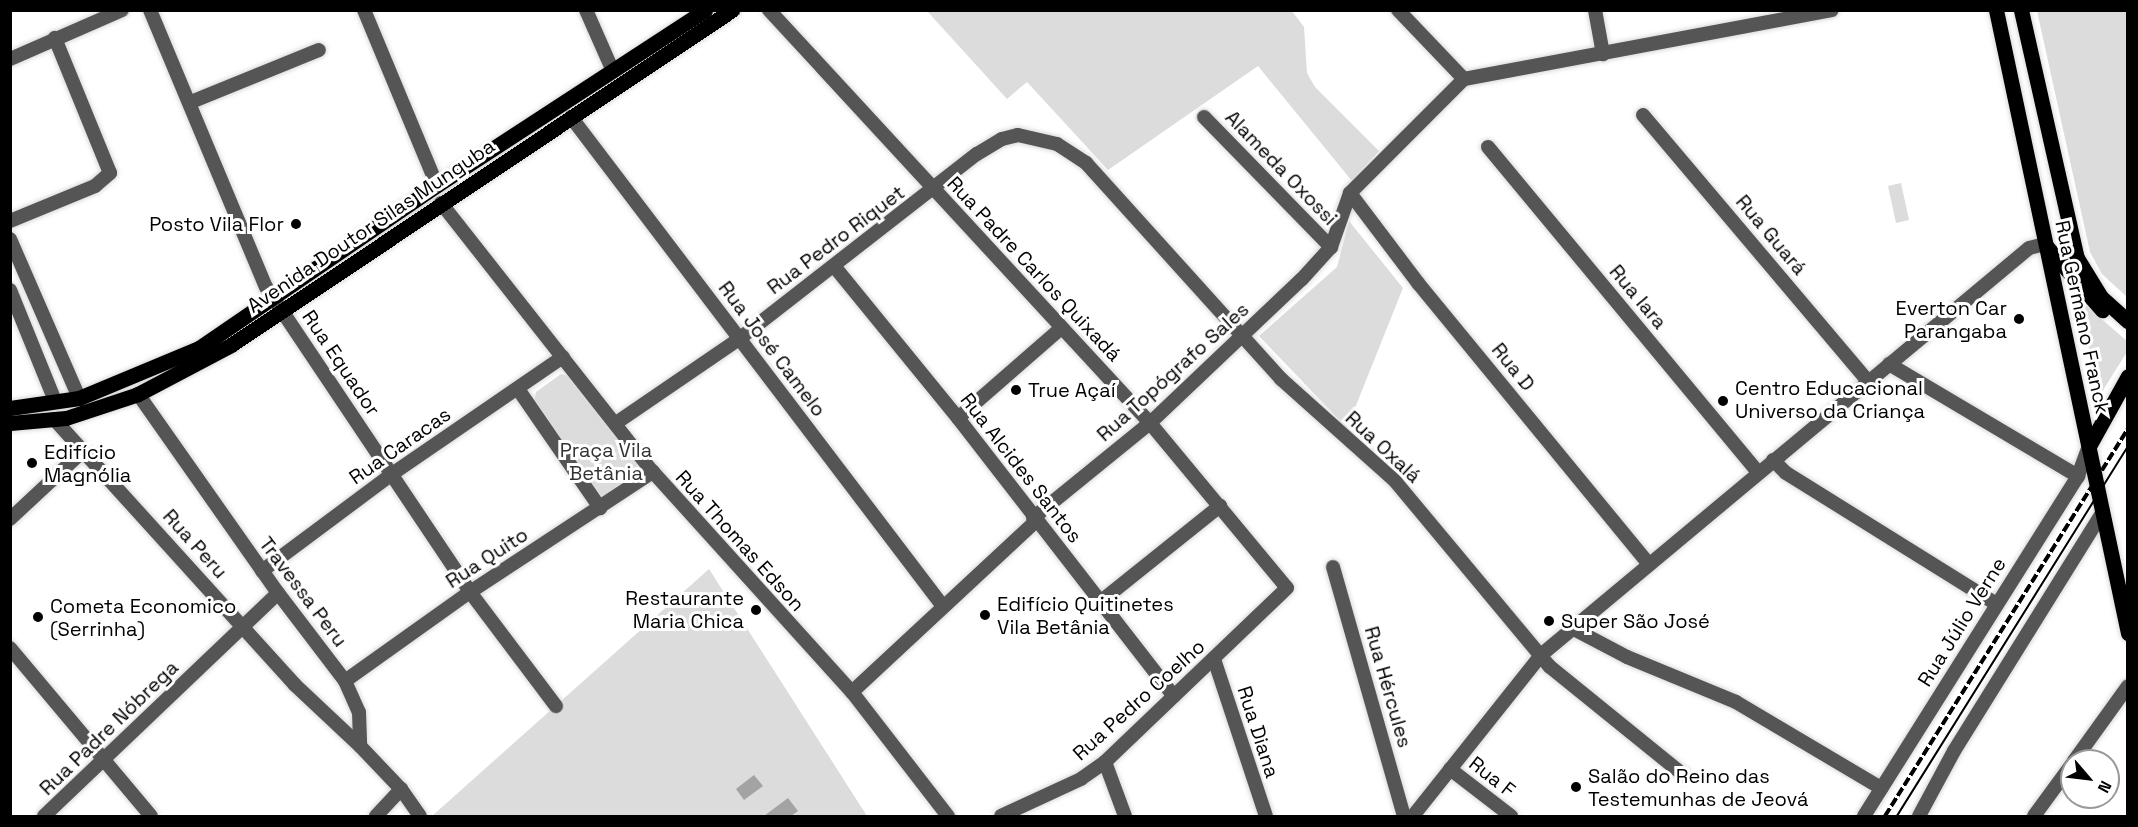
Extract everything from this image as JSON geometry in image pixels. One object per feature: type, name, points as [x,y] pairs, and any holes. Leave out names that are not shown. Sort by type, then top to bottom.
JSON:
[{"type":"main road","name":"Avenida Doutor Silas Munguba","points":[[10,408],[79,398],[199,348],[437,185],[705,10]]},
{"type":"main road","name":"Avenida Doutor Silas Munguba","points":[[10,423],[54,419],[138,394],[231,345],[732,10]]},
{"type":"main road","name":"Rua Germano Franck","points":[[1996,10],[2127,633]]},
{"type":"main road","name":"Rua Germano Franck","points":[[2021,10],[2077,258],[2101,297],[2127,321]]},
{"type":"main road","points":[[2045,244],[2095,305],[2127,330]]},
{"type":"main road","points":[[2089,446],[2127,376]]},
{"type":"street","points":[[10,59],[122,10]]},
{"type":"street","name":"Rua Equador","points":[[150,10],[273,298],[470,592],[556,706]]},
{"type":"street","points":[[364,10],[437,185]]},
{"type":"street","points":[[586,10],[612,69]]},
{"type":"street","name":"Rua Padre Carlos Quixadá","points":[[769,10],[1150,423],[1287,588]]},
{"type":"street","points":[[1398,10],[1464,79]]},
{"type":"street","points":[[1595,10],[1603,54]]},
{"type":"street","points":[[1331,247],[1350,193],[1464,79],[1832,10]]},
{"type":"street","points":[[10,221],[105,180],[110,168],[56,38]]},
{"type":"street","points":[[191,102],[319,50]]},
{"type":"street","name":"Rua Guará","points":[[1643,115],[1868,381]]},
{"type":"street","name":"Rua José Camelo","points":[[571,117],[942,605]]},
{"type":"street","name":"Alameda Oxossi","points":[[1204,117],[1331,247]]},
{"type":"street","name":"Rua Pedro Riquet","points":[[616,423],[739,339],[934,190],[977,154],[1002,139],[1018,135],[1057,144],[1086,163]]},
{"type":"street","name":"Rua Iara","points":[[1488,147],[1758,472]]},
{"type":"street","name":"Rua Oxalá","points":[[1086,163],[1243,338],[1329,424],[1395,481],[1549,666],[1685,776]]},
{"type":"street","name":"Rua D","points":[[1350,193],[1418,283],[1649,564]]},
{"type":"street","name":"Rua Thomas Edson","points":[[441,203],[653,472],[852,692],[948,816]]},
{"type":"street","points":[[10,239],[79,398]]},
{"type":"street","points":[[1413,816],[1541,655],[2029,248],[2045,244]]},
{"type":"street","name":"Rua Topógrafo Sales","points":[[852,692],[1035,519],[1150,423],[1243,338],[1331,247]]},
{"type":"street","name":"Rua Alcides Santos","points":[[834,266],[958,418],[1174,696]]},
{"type":"street","points":[[10,290],[56,401]]},
{"type":"street","points":[[958,418],[1061,328]]},
{"type":"street","points":[[36,349],[55,342]]},
{"type":"street","name":"Rua Caracas","points":[[262,571],[392,474],[563,357]]},
{"type":"street","points":[[1889,364],[2078,476]]},
{"type":"street","points":[[518,389],[600,508]]},
{"type":"street","name":"Travessa Peru","points":[[138,394],[262,571],[345,681],[359,712],[360,746]]},
{"type":"street","name":"Rua Peru","points":[[54,419],[295,685],[360,746]]},
{"type":"street","name":"Rua Júlio Verne","points":[[1864,816],[1995,603],[2078,476],[2089,446]]},
{"type":"street","points":[[10,519],[83,451]]},
{"type":"street","points":[[1773,460],[1786,473],[1995,603]]},
{"type":"street","name":"Rua Quito","points":[[345,681],[470,592],[653,472]]},
{"type":"street","points":[[1100,602],[1220,506]]},
{"type":"street","points":[[1919,816],[1954,751],[2103,512]]},
{"type":"street","name":"Rua Hércules","points":[[1333,567],[1404,816]]},
{"type":"street","name":"Rua Pedro Coelho","points":[[1001,816],[1081,779],[1105,762],[1287,588]]},
{"type":"street","name":"Rua Padre Nóbrega","points":[[44,816],[278,593]]},
{"type":"street","points":[[1572,628],[1627,657],[1736,702],[1881,788]]},
{"type":"street","points":[[10,648],[151,816]]},
{"type":"street","name":"Rua Diana","points":[[1214,659],[1266,816]]},
{"type":"street","points":[[2082,749],[2127,686]]},
{"type":"street","points":[[360,746],[401,789],[420,816]]},
{"type":"street","points":[[1105,762],[1125,816]]},
{"type":"street","name":"Rua F","points":[[1450,769],[1510,816]]},
{"type":"street","points":[[2034,816],[2060,780]]},
{"type":"street","points":[[376,816],[401,789]]},
{"type":"green space","points":[[927,11],[1292,11],[1304,27],[1307,73],[1315,87],[1379,151],[1352,181],[1258,66],[1108,170],[1027,82],[1007,99]]},
{"type":"green space","points":[[2037,11],[2127,11],[2127,297],[2102,274],[2090,252]]},
{"type":"green space","points":[[1901,183],[1909,220],[1896,223],[1888,186]]},
{"type":"green space","points":[[1349,221],[1403,288],[1347,428],[1259,336],[1337,267]]},
{"type":"green space","points":[[2077,298],[2127,341],[2127,352],[2100,395]]},
{"type":"green space","name":"Praça Vila Betânia","points":[[561,374],[570,376],[638,463],[636,472],[605,496],[597,494],[534,402],[536,392]]},
{"type":"green space","points":[[709,569],[867,816],[432,816]]},
{"type":"shaded area","points":[[754,775],[763,786],[744,800],[736,789]]},
{"type":"shaded area","points":[[788,798],[798,811],[791,816],[764,816]]},
{"type":"tram line","points":[[1897,816],[2128,446]]},
{"type":"railway","points":[[1885,816],[2128,429]]},
{"type":"place","name":"Posto Vila Flor","points":[[296,224]]},
{"type":"place","name":"Everton Car Parangaba","points":[[2019,319]]},
{"type":"place","name":"True Açaí","points":[[1016,390]]},
{"type":"place","name":"Centro Educacional Universo da Criança","points":[[1723,401]]},
{"type":"place","name":"Edifício Magnólia","points":[[32,463]]},
{"type":"place","name":"Restaurante Maria Chica","points":[[756,610]]},
{"type":"place","name":"Edifício Quitinetes Vila Betânia","points":[[985,615]]},
{"type":"place","name":"Cometa Economico (Serrinha)","points":[[38,617]]},
{"type":"place","name":"Super São José","points":[[1549,621]]},
{"type":"place","name":"Salão do Reino das Testemunhas de Jeová","points":[[1576,787]]}]
